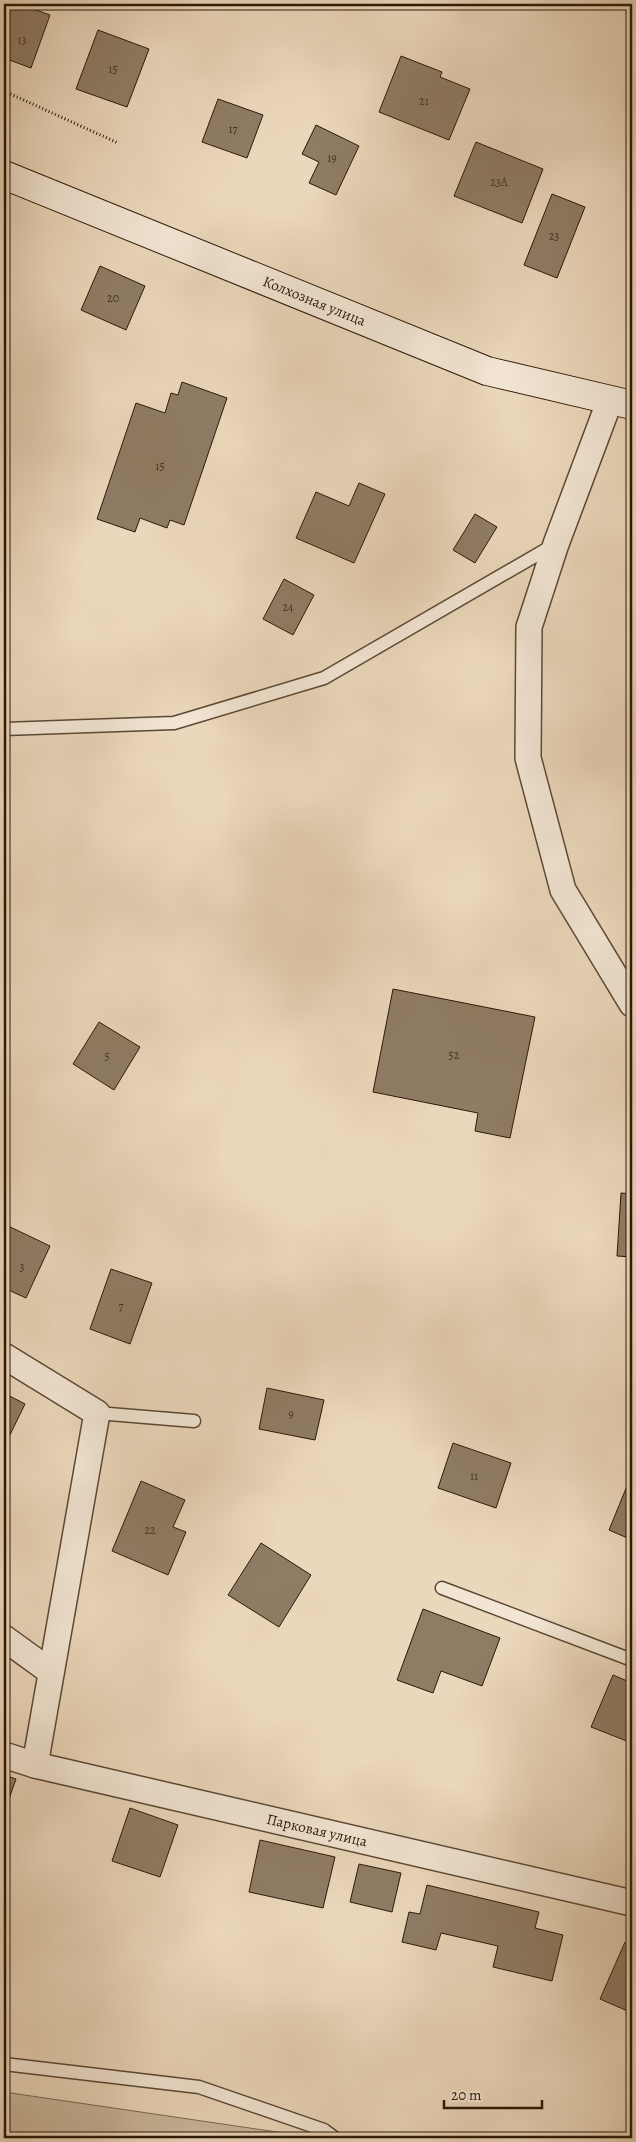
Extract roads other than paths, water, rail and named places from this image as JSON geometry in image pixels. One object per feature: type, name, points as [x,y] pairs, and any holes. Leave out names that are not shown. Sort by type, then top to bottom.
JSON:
[{"type":"street","name":"Колхозная улица","points":[[4,175],[487,371],[621,403]]},
{"type":"street","points":[[621,403],[556,544],[529,627],[528,758],[563,890],[632,1004]]},
{"type":"street","points":[[4,1356],[97,1413],[35,1765]]},
{"type":"street","points":[[4,1638],[52,1672]]},
{"type":"street","name":"Парковая улица","points":[[4,1755],[35,1765],[632,1903]]},
{"type":"lane","points":[[4,729],[174,723],[324,678],[556,544]]},
{"type":"lane","points":[[97,1413],[194,1421]]},
{"type":"lane","points":[[442,1588],[632,1660]]},
{"type":"lane","points":[[4,2064],[199,2087],[324,2130],[335,2138]]}]
